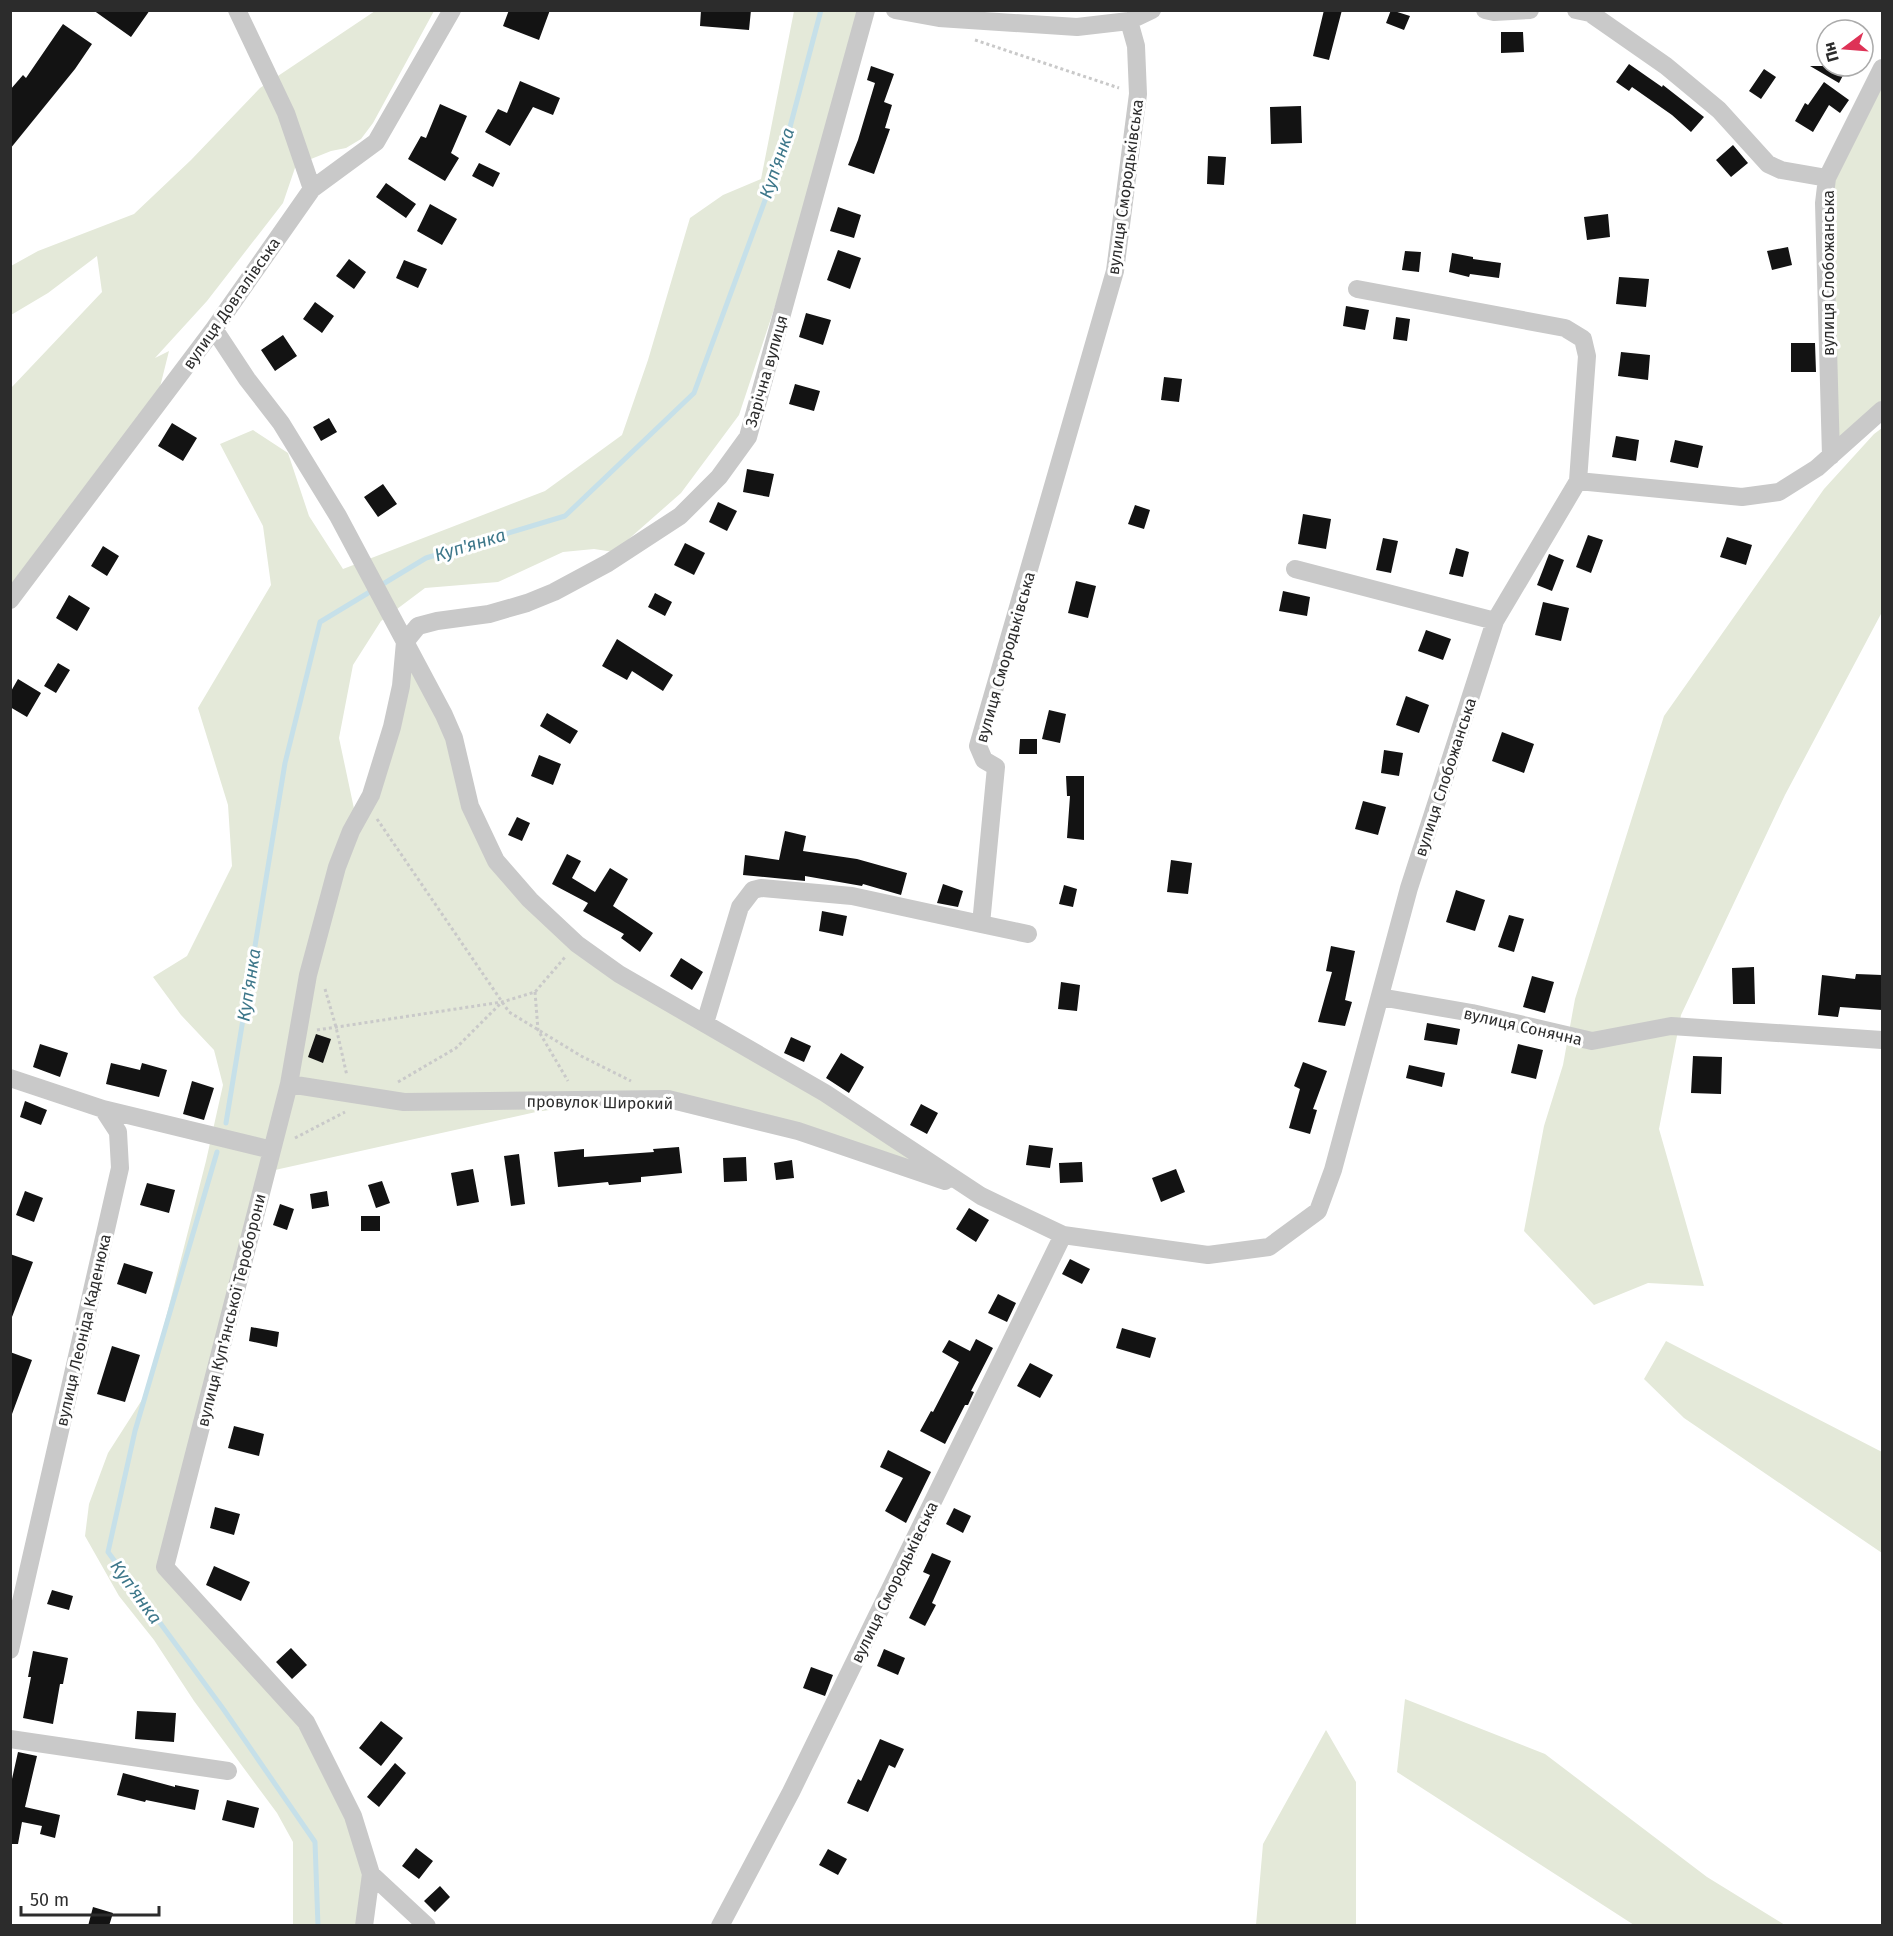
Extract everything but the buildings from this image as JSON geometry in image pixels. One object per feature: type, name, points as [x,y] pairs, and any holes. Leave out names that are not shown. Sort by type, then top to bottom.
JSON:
[{"type":"street","points":[[237,10],[286,113],[312,189]]},
{"type":"street","name":"вулиця Довгалівська","points":[[10,600],[214,329],[312,189],[376,142],[452,10]]},
{"type":"street","name":"Зарічна вулиця","points":[[405,642],[418,627],[437,621],[489,614],[527,603],[554,592],[608,563],[680,516],[725,469],[748,437],[866,10]]},
{"type":"street","points":[[895,10],[939,18],[1077,27],[1129,21],[1152,10]]},
{"type":"street","points":[[1485,10],[1494,12],[1530,10]]},
{"type":"street","points":[[1585,11],[1666,66],[1719,110],[1768,164],[1781,170],[1827,178]]},
{"type":"street","name":"вулиця Смородьківська","points":[[981,924],[996,767],[984,760],[978,746],[1115,271],[1138,94],[1136,46],[1129,21]]},
{"type":"street","name":"вулиця Слобожанська","points":[[1831,456],[1824,203],[1827,178],[1882,68]]},
{"type":"street","name":"вулиця Слобожанська","points":[[1063,1235],[1208,1255],[1269,1246],[1318,1211],[1333,1170],[1409,888],[1495,621],[1578,481],[1587,356],[1583,339],[1565,328],[1357,289]]},
{"type":"street","points":[[214,329],[247,379],[281,423],[338,516],[454,738],[470,806],[496,861],[530,900],[577,944],[619,974],[825,1093],[972,1191],[1063,1235]]},
{"type":"street","points":[[1578,481],[1742,496],[1779,492],[1817,468],[1882,410]]},
{"type":"street","points":[[1295,569],[1495,621]]},
{"type":"street","name":"вулиця Куп'янської Тероборони","points":[[364,1926],[371,1875],[353,1816],[306,1722],[165,1568],[289,1084],[308,975],[337,867],[351,831],[371,795],[392,727],[401,686],[405,642]]},
{"type":"street","points":[[705,1023],[740,907],[753,890],[761,888],[852,896],[1028,934]]},
{"type":"street","name":"вулиця Сонячна","points":[[1380,997],[1472,1013],[1592,1041],[1671,1026],[1882,1040]]},
{"type":"street","points":[[10,1077],[103,1109],[272,1150]]},
{"type":"street","name":"провулок Широкий","points":[[289,1084],[404,1102],[668,1099],[798,1131],[972,1191]]},
{"type":"street","name":"вулиця Леоніда Каденюка","points":[[10,1650],[120,1168],[118,1132],[103,1109]]},
{"type":"street","name":"вулиця Смородьківська","points":[[720,1926],[791,1792],[1063,1235]]},
{"type":"street","points":[[10,1739],[228,1771]]},
{"type":"street","points":[[371,1875],[427,1926]]},
{"type":"path","points":[[966,37],[1138,94]]},
{"type":"path","points":[[366,803],[509,1012],[580,1056],[639,1085]]},
{"type":"path","points":[[298,1033],[502,1002],[535,992],[577,944]]},
{"type":"path","points":[[325,987],[351,1094]]},
{"type":"path","points":[[535,992],[538,1030],[579,1100]]},
{"type":"green space","points":[[375,11],[434,11],[373,123],[361,139],[346,148],[331,151],[296,165],[283,203],[207,301],[155,358],[169,351],[160,387],[11,593],[11,388],[102,292],[97,256],[48,293],[11,315],[11,266],[38,251],[134,214],[191,160],[260,88]]},
{"type":"green space","points":[[794,11],[869,11],[739,415],[681,493],[614,552],[594,549],[563,552],[498,582],[425,588],[381,621],[353,665],[339,738],[356,818],[381,765],[405,642],[444,715],[483,835],[577,944],[972,1191],[677,1101],[616,1100],[536,1112],[266,1172],[165,1567],[286,1699],[332,1774],[371,1874],[363,1925],[293,1925],[293,1842],[277,1813],[194,1701],[154,1640],[119,1596],[85,1536],[89,1504],[108,1453],[147,1392],[223,1085],[214,1050],[181,1015],[153,977],[187,956],[232,866],[228,805],[198,708],[271,585],[263,526],[220,444],[253,430],[288,453],[309,516],[343,569],[545,491],[622,435],[648,360],[690,218],[723,195],[761,179]]},
{"type":"green space","points":[[1882,65],[1882,412],[1830,444],[1827,178]]},
{"type":"green space","points":[[1882,428],[1882,612],[1785,795],[1681,1015],[1659,1129],[1704,1286],[1648,1283],[1594,1305],[1524,1231],[1544,1126],[1563,1065],[1575,999],[1664,716],[1824,489]]},
{"type":"green space","points":[[1666,1341],[1882,1452],[1882,1553],[1684,1418],[1644,1379]]},
{"type":"green space","points":[[1405,1699],[1545,1754],[1707,1877],[1785,1925],[1634,1925],[1397,1772]]},
{"type":"green space","points":[[1326,1730],[1356,1782],[1356,1925],[1256,1925],[1263,1844]]},
{"type":"waterway","name":"Куп'янка","points":[[226,1123],[285,763],[320,622],[426,558],[565,516],[694,393],[785,146],[821,10]]},
{"type":"waterway","name":"Куп'янка","points":[[217,1152],[135,1431],[108,1552],[224,1710],[315,1842],[318,1926]]}]
